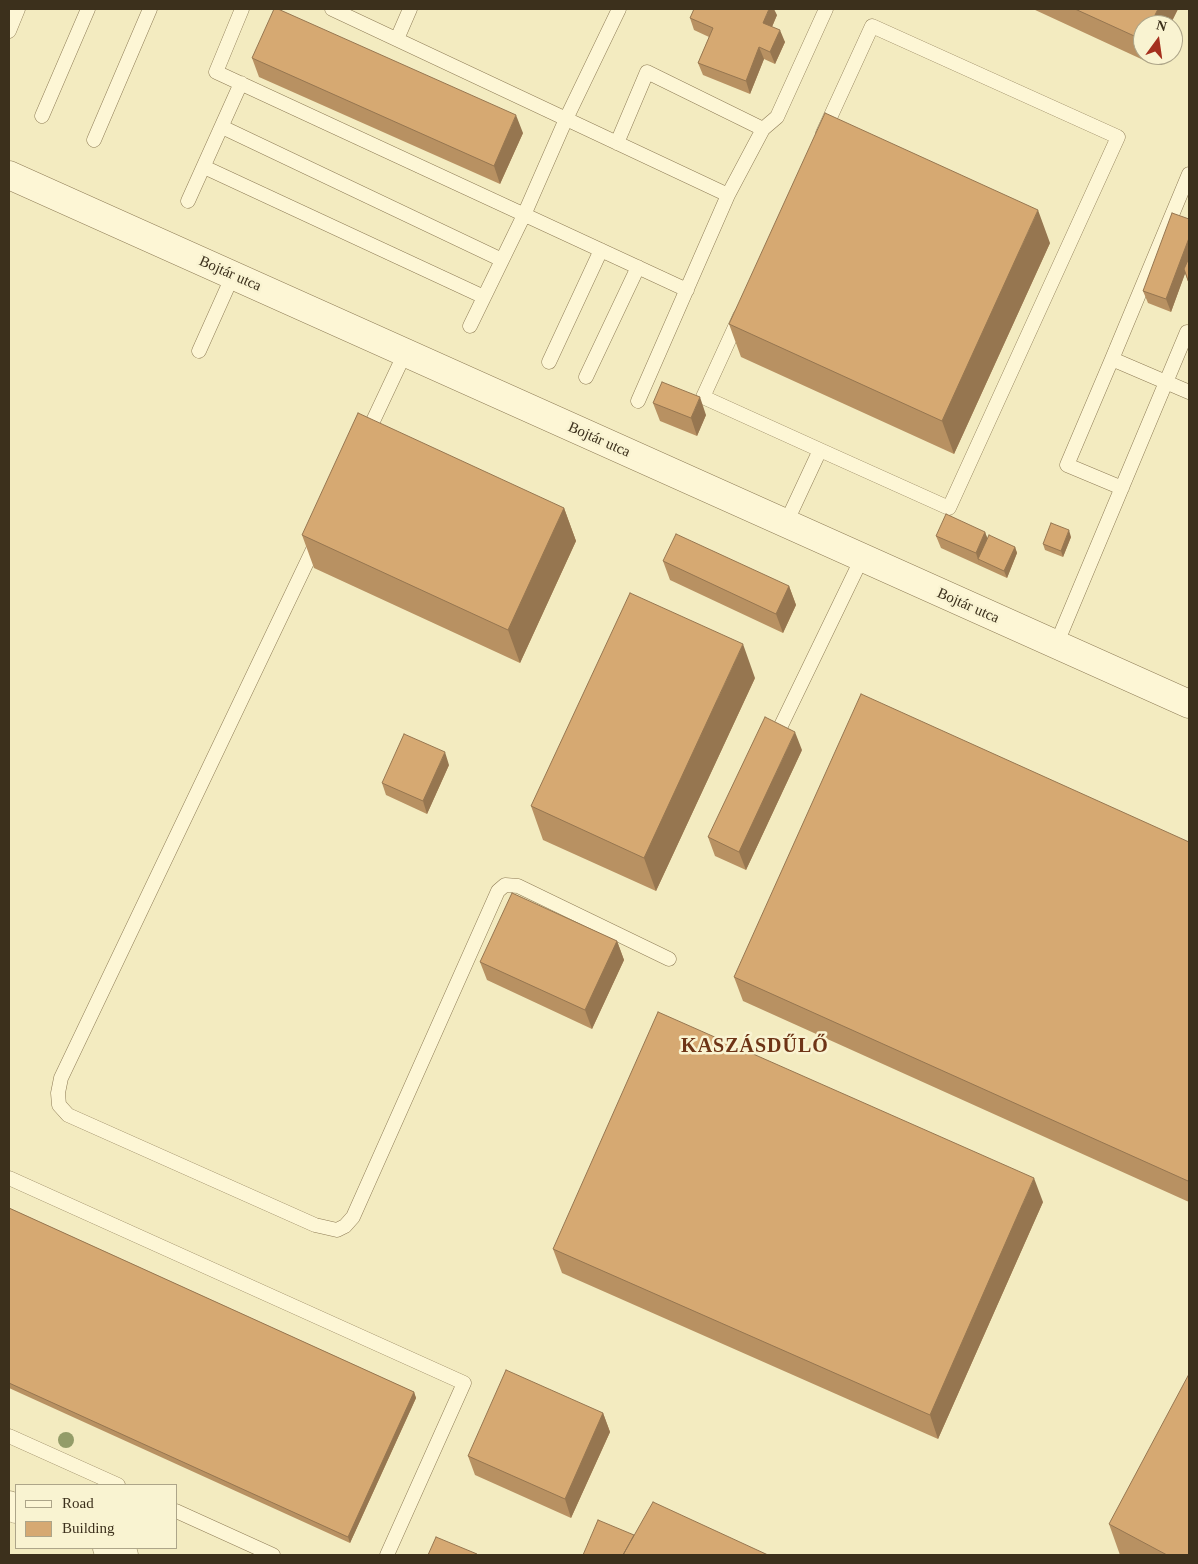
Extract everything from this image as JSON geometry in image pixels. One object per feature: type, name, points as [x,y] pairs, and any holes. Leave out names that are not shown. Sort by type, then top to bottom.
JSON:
[{"type":"street","name":"Bojtár utca","points":[[9,174],[1189,704]]},
{"type":"street","points":[[109,1549],[124,1555]]},
{"type":"lane","points":[[9,31],[18,9]]},
{"type":"lane","points":[[42,116],[88,9]]},
{"type":"lane","points":[[94,140],[150,9]]},
{"type":"lane","points":[[242,9],[216,72],[687,290]]},
{"type":"lane","points":[[332,9],[728,195]]},
{"type":"lane","points":[[397,39],[410,9]]},
{"type":"lane","points":[[470,326],[524,215],[566,119],[619,9]]},
{"type":"lane","points":[[638,401],[728,195],[762,129],[778,117],[826,9]]},
{"type":"lane","points":[[744,306],[703,397],[948,508],[1118,137],[872,26],[819,143]]},
{"type":"lane","points":[[617,143],[647,72],[762,129]]},
{"type":"lane","points":[[188,201],[242,83]]},
{"type":"lane","points":[[222,127],[502,260]]},
{"type":"lane","points":[[204,167],[484,297]]},
{"type":"lane","points":[[1122,488],[1068,465],[1189,174]]},
{"type":"lane","points":[[549,362],[601,250]]},
{"type":"lane","points":[[586,378],[638,267]]},
{"type":"lane","points":[[199,351],[233,275]]},
{"type":"lane","points":[[1056,645],[1187,332],[1189,333]]},
{"type":"lane","points":[[362,444],[405,353]]},
{"type":"lane","points":[[1112,359],[1189,392]]},
{"type":"lane","points":[[786,524],[820,450]]},
{"type":"lane","points":[[325,524],[62,1078],[58,1094],[59,1105],[68,1115],[315,1225],[337,1230],[345,1226],[353,1217],[498,891],[505,885],[518,886],[669,959]]},
{"type":"lane","points":[[776,736],[862,558]]},
{"type":"lane","points":[[9,1178],[464,1383],[388,1555]]},
{"type":"lane","points":[[9,1436],[116,1484]]},
{"type":"lane","points":[[178,1512],[274,1555]]},
{"type":"building","points":[[274,9],[278,9],[516,115],[494,166],[252,58]]},
{"type":"building","points":[[694,9],[769,9],[763,23],[780,30],[770,52],[759,47],[746,81],[698,63],[713,28],[690,18]]},
{"type":"building","points":[[1075,9],[1158,9],[1155,15],[1133,15],[1133,35]]},
{"type":"building","points":[[825,113],[1038,210],[942,421],[729,324]]},
{"type":"building","points":[[1172,213],[1189,219],[1189,238],[1166,299],[1143,291]]},
{"type":"building","points":[[1189,258],[1189,283],[1184,269]]},
{"type":"building","points":[[662,382],[700,397],[691,418],[653,403]]},
{"type":"building","points":[[358,413],[564,508],[508,630],[302,535]]},
{"type":"building","points":[[946,514],[985,532],[976,553],[936,536]]},
{"type":"building","points":[[1051,523],[1069,530],[1061,551],[1043,544]]},
{"type":"building","points":[[676,534],[789,586],[776,614],[663,561]]},
{"type":"building","points":[[989,535],[1015,547],[1004,571],[978,559]]},
{"type":"building","points":[[630,593],[743,644],[644,858],[531,806]]},
{"type":"building","points":[[861,694],[1189,842],[1188,1181],[734,977]]},
{"type":"building","points":[[765,717],[795,732],[739,852],[708,837]]},
{"type":"building","points":[[404,734],[445,752],[423,801],[382,783]]},
{"type":"building","points":[[512,893],[617,941],[585,1010],[480,962]]},
{"type":"building","points":[[658,1012],[1034,1178],[930,1415],[553,1249]]},
{"type":"building","points":[[9,1208],[414,1392],[348,1537],[9,1383]]},
{"type":"building","points":[[506,1370],[603,1413],[565,1499],[468,1456]]},
{"type":"building","points":[[1189,1374],[1189,1555],[1167,1555],[1109,1524]]},
{"type":"building","points":[[653,1502],[768,1555],[623,1555]]},
{"type":"building","points":[[598,1520],[634,1535],[623,1555],[583,1555]]},
{"type":"building","points":[[436,1537],[477,1554],[477,1555],[428,1555]]},
{"type":"district","name":"KASZÁSDŰLŐ","points":[[755,1047]]}]
